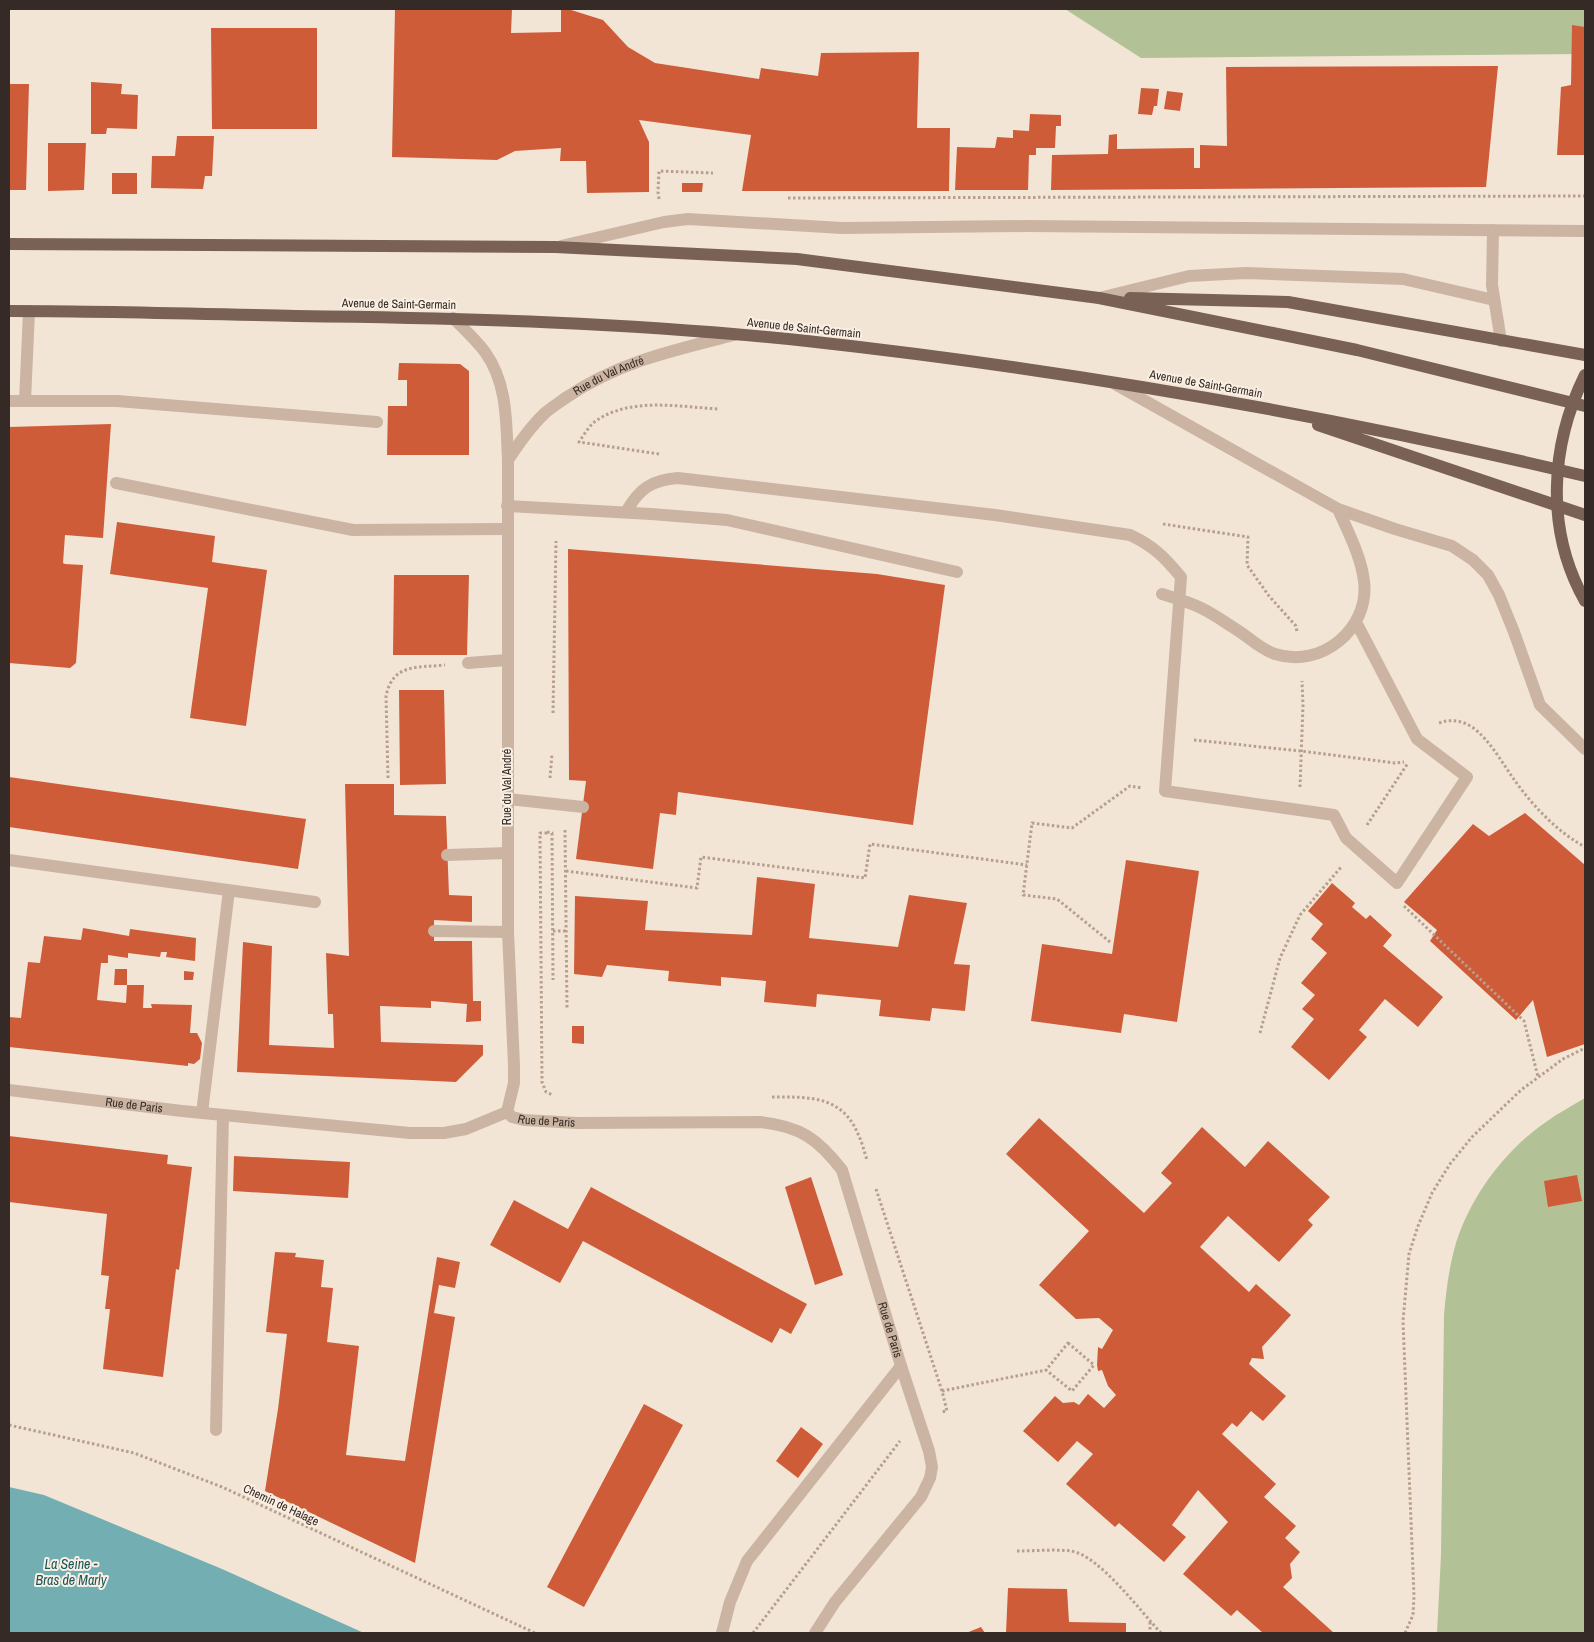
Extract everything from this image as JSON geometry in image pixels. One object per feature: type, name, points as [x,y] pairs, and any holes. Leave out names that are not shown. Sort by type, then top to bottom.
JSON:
[{"type":"main road","points":[[9,244],[555,247],[797,259],[1098,298],[1357,350],[1585,406]]},
{"type":"main road","points":[[1098,298],[1288,302],[1585,355]]},
{"type":"main road","name":"Avenue de Saint-Germain","points":[[9,311],[454,318],[608,326],[806,341],[952,359],[1111,382],[1268,408],[1485,452],[1585,476]]},
{"type":"main road","points":[[1585,374],[1565,424],[1560,443],[1556,475],[1561,536],[1571,572],[1585,601]]},
{"type":"main road","points":[[1268,408],[1585,515]]},
{"type":"street","points":[[555,247],[664,222],[688,219],[842,228],[1038,226],[1585,231]]},
{"type":"street","points":[[1493,230],[1492,285],[1502,341]]},
{"type":"street","points":[[1098,298],[1189,276],[1246,273],[1403,279],[1494,300]]},
{"type":"street","points":[[25,401],[29,311]]},
{"type":"street","name":"Rue du Val André","points":[[454,318],[484,351],[493,364],[502,385],[508,460],[508,932],[514,1083],[507,1112]]},
{"type":"street","name":"Rue du Val André","points":[[508,460],[523,436],[546,412],[578,389],[624,366],[659,354],[735,335]]},
{"type":"street","points":[[1111,382],[1338,509],[1394,530],[1452,546],[1473,560],[1488,575],[1499,595],[1540,705],[1585,748]]},
{"type":"street","points":[[9,401],[116,401],[377,422]]},
{"type":"street","points":[[626,512],[632,500],[642,489],[666,479],[678,478],[995,515],[1130,535],[1146,542],[1158,551],[1181,577],[1165,791],[1334,815],[1346,838],[1397,883],[1467,777],[1417,739],[1356,622]]},
{"type":"street","points":[[116,483],[353,530],[508,529]]},
{"type":"street","points":[[507,506],[626,512],[727,520],[957,572]]},
{"type":"street","points":[[1162,594],[1200,607],[1235,628],[1267,651],[1286,657],[1300,658],[1323,652],[1337,644],[1349,633],[1356,622],[1365,596],[1360,563],[1338,509]]},
{"type":"street","points":[[468,663],[507,660]]},
{"type":"street","points":[[508,799],[583,807]]},
{"type":"street","points":[[447,855],[508,853]]},
{"type":"street","points":[[9,860],[316,902]]},
{"type":"street","points":[[202,1113],[229,890]]},
{"type":"street","points":[[434,931],[508,932]]},
{"type":"street","name":"Rue de Paris","points":[[9,1090],[202,1113],[410,1133],[444,1133],[466,1129],[507,1112],[512,1117],[524,1120],[577,1124],[760,1122],[790,1128],[811,1138],[828,1152],[842,1170],[901,1366],[929,1451],[932,1467],[930,1478],[920,1497],[835,1602],[815,1633]]},
{"type":"street","points":[[216,1430],[223,1115]]},
{"type":"street","name":"Rue de Paris","points":[[722,1633],[730,1602],[747,1561],[901,1366]]},
{"type":"path","points":[[664,222],[658,192],[659,170],[713,173]]},
{"type":"path","points":[[782,198],[1585,196]]},
{"type":"path","points":[[579,442],[592,424],[607,415],[626,408],[650,405],[719,409]]},
{"type":"path","points":[[553,713],[556,541]]},
{"type":"path","points":[[388,778],[386,696],[388,686],[394,677],[410,668],[468,663]]},
{"type":"path","points":[[1424,744],[1438,724],[1448,720],[1461,721],[1472,727],[1486,740],[1515,781],[1550,822],[1573,841],[1585,847]]},
{"type":"path","points":[[1169,737],[1395,763],[1409,762],[1356,847],[1300,915],[1280,958],[1260,1033]]},
{"type":"path","points":[[1110,942],[1057,899],[1023,895],[1032,823],[1072,828],[1130,786],[1165,791]]},
{"type":"path","points":[[566,823],[567,1008]]},
{"type":"path","points":[[547,833],[540,833],[542,1082],[546,1092],[557,1096]]},
{"type":"path","points":[[552,837],[553,980]]},
{"type":"path","points":[[566,870],[697,888],[701,857],[865,878],[870,844],[1027,865]]},
{"type":"path","points":[[1397,883],[1397,900],[1524,1021],[1538,1077]]},
{"type":"path","points":[[553,931],[566,931]]},
{"type":"path","points":[[1405,1633],[1413,1615],[1414,1596],[1402,1321],[1409,1254],[1432,1193],[1450,1164],[1472,1137],[1498,1110],[1538,1077],[1563,1059],[1585,1048]]},
{"type":"path","points":[[766,1096],[818,1098],[844,1112],[859,1134],[869,1166]]},
{"type":"path","points":[[875,1184],[947,1411]]},
{"type":"path","points":[[942,1391],[1046,1370],[1068,1343],[1094,1364],[1072,1391],[1046,1370]]},
{"type":"path","name":"Chemin de Halage","points":[[9,1425],[134,1453],[222,1487],[535,1633]]},
{"type":"path","points":[[753,1633],[901,1440]]},
{"type":"path","points":[[1017,1551],[1073,1551],[1088,1558],[1101,1567],[1160,1633]]},
{"type":"path","points":[[1150,1622],[1150,1633]]},
{"type":"green space","points":[[1065,9],[1585,9],[1585,54],[1141,58]]},
{"type":"green space","points":[[1585,1098],[1585,1633],[1437,1633],[1441,1555],[1444,1315],[1451,1261],[1462,1225],[1480,1191],[1503,1160],[1531,1133]]},
{"type":"water","name":"La Seine - Bras de Marly","points":[[9,1487],[44,1495],[222,1569],[364,1633],[9,1633]]},
{"type":"building","points":[[395,9],[512,9],[511,33],[561,32],[561,9],[568,9],[603,20],[628,47],[655,63],[759,79],[761,68],[818,76],[821,53],[919,52],[917,128],[950,128],[949,191],[742,191],[751,135],[639,120],[649,142],[649,192],[587,193],[586,161],[560,161],[561,148],[515,151],[497,160],[392,157]]},
{"type":"building","points":[[1572,25],[1585,27],[1585,155],[1557,155],[1561,87],[1571,85]]},
{"type":"building","points":[[211,28],[317,28],[317,129],[212,129]]},
{"type":"building","points":[[1498,66],[1486,187],[1051,190],[1052,155],[1108,154],[1109,135],[1117,134],[1117,149],[1194,148],[1194,168],[1200,168],[1200,145],[1227,146],[1226,67]]},
{"type":"building","points":[[91,82],[122,84],[121,94],[138,95],[137,129],[107,128],[106,134],[91,134]]},
{"type":"building","points":[[9,84],[29,84],[26,190],[9,190]]},
{"type":"building","points":[[1141,88],[1159,89],[1157,106],[1154,106],[1152,115],[1138,114]]},
{"type":"building","points":[[1167,91],[1183,93],[1180,111],[1164,109]]},
{"type":"building","points":[[1030,114],[1061,115],[1061,126],[1056,126],[1055,148],[1036,148],[1036,155],[1029,155],[1028,190],[955,190],[957,147],[995,148],[997,137],[1013,138],[1013,130],[1029,131]]},
{"type":"building","points":[[177,136],[214,136],[212,176],[205,176],[203,189],[151,188],[152,156],[175,156]]},
{"type":"building","points":[[48,143],[86,143],[84,190],[48,191]]},
{"type":"building","points":[[112,173],[137,173],[137,194],[112,194]]},
{"type":"building","points":[[682,183],[703,183],[702,192],[682,192]]},
{"type":"building","points":[[399,363],[460,364],[469,371],[469,455],[387,455],[388,406],[407,406],[407,380],[398,380]]},
{"type":"building","points":[[111,424],[103,538],[65,535],[63,563],[83,565],[76,663],[70,668],[9,663],[9,427]]},
{"type":"building","points":[[117,522],[215,536],[212,562],[267,570],[246,726],[190,718],[208,588],[110,574]]},
{"type":"building","points":[[568,549],[877,574],[945,585],[913,825],[678,792],[676,815],[660,813],[653,869],[576,859],[586,781],[569,780]]},
{"type":"building","points":[[394,575],[469,575],[467,655],[393,655]]},
{"type":"building","points":[[399,690],[444,690],[446,784],[400,785]]},
{"type":"building","points":[[9,777],[306,819],[298,869],[9,827]]},
{"type":"building","points":[[345,784],[394,784],[394,815],[446,816],[449,895],[472,896],[472,922],[434,920],[434,941],[472,941],[473,1001],[481,1001],[481,1021],[466,1022],[467,1004],[431,1001],[431,1008],[380,1006],[381,1042],[483,1045],[483,1055],[456,1082],[237,1072],[243,942],[272,946],[269,1045],[334,1048],[333,1014],[328,1014],[326,953],[349,956]]},
{"type":"building","points":[[1525,813],[1585,865],[1585,1044],[1547,1057],[1533,1000],[1516,1020],[1430,941],[1437,930],[1404,902],[1473,824],[1489,836]]},
{"type":"building","points":[[1126,860],[1199,871],[1177,1022],[1124,1014],[1121,1033],[1031,1021],[1042,944],[1112,954]]},
{"type":"building","points":[[757,877],[815,884],[809,938],[898,947],[909,895],[967,903],[954,964],[970,965],[965,1011],[932,1008],[930,1021],[879,1016],[881,1000],[817,994],[816,1007],[764,1002],[766,981],[721,977],[721,986],[668,981],[669,971],[607,965],[602,977],[574,974],[575,896],[648,901],[645,930],[752,935]]},
{"type":"building","points":[[1332,883],[1355,903],[1352,907],[1366,919],[1370,915],[1392,935],[1383,946],[1443,997],[1418,1027],[1385,999],[1359,1030],[1367,1037],[1329,1080],[1291,1047],[1314,1019],[1302,1009],[1315,995],[1301,983],[1327,953],[1311,939],[1323,924],[1308,911]]},
{"type":"building","points":[[83,928],[129,936],[130,929],[196,938],[195,961],[166,957],[167,952],[161,952],[160,957],[128,953],[128,958],[108,955],[108,963],[101,963],[97,1000],[126,1003],[127,985],[144,985],[143,1008],[152,1008],[151,1004],[192,1005],[190,1033],[197,1033],[202,1043],[200,1059],[194,1064],[188,1063],[188,1066],[9,1047],[9,1017],[21,1018],[28,962],[40,963],[44,936],[81,940]]},
{"type":"building","points":[[115,969],[127,969],[127,985],[114,985]]},
{"type":"building","points":[[184,971],[194,972],[193,980],[184,980]]},
{"type":"building","points":[[572,1026],[584,1026],[584,1044],[572,1043]]},
{"type":"building","points":[[1039,1118],[1144,1213],[1172,1183],[1161,1173],[1202,1127],[1245,1167],[1268,1141],[1330,1197],[1308,1220],[1313,1225],[1279,1262],[1228,1216],[1200,1247],[1249,1292],[1256,1284],[1291,1315],[1262,1347],[1264,1359],[1252,1358],[1249,1364],[1286,1396],[1263,1421],[1251,1411],[1237,1427],[1232,1423],[1222,1434],[1276,1484],[1264,1497],[1296,1526],[1285,1538],[1300,1552],[1290,1564],[1292,1578],[1283,1587],[1334,1633],[1263,1633],[1237,1610],[1231,1616],[1183,1574],[1228,1522],[1198,1490],[1172,1525],[1186,1537],[1164,1562],[1119,1523],[1115,1527],[1066,1484],[1093,1454],[1077,1441],[1058,1462],[1023,1431],[1055,1396],[1063,1403],[1074,1402],[1079,1405],[1088,1394],[1104,1408],[1116,1395],[1108,1386],[1102,1370],[1098,1371],[1097,1365],[1098,1347],[1102,1349],[1113,1330],[1099,1318],[1076,1319],[1039,1285],[1089,1231],[1006,1154]]},
{"type":"building","points":[[9,1136],[168,1155],[167,1164],[192,1167],[179,1270],[176,1269],[163,1377],[103,1369],[110,1309],[105,1309],[109,1276],[101,1275],[107,1214],[9,1202]]},
{"type":"building","points":[[234,1156],[350,1162],[348,1198],[233,1191]]},
{"type":"building","points":[[1577,1175],[1582,1201],[1548,1207],[1544,1181]]},
{"type":"building","points":[[811,1177],[843,1275],[815,1285],[785,1187]]},
{"type":"building","points":[[591,1187],[807,1304],[791,1334],[780,1328],[772,1343],[583,1241],[560,1283],[490,1245],[514,1200],[568,1229]]},
{"type":"building","points":[[275,1252],[296,1253],[295,1257],[324,1260],[321,1287],[333,1288],[327,1342],[359,1346],[346,1455],[405,1461],[437,1257],[460,1262],[455,1288],[439,1285],[434,1313],[455,1317],[415,1563],[265,1491],[287,1334],[266,1332]]},
{"type":"building","points":[[644,1404],[683,1425],[584,1607],[547,1587]]},
{"type":"building","points":[[801,1427],[823,1444],[798,1478],[776,1461]]},
{"type":"building","points":[[1008,1588],[1067,1589],[1069,1622],[1126,1623],[1126,1633],[1006,1633]]},
{"type":"building","points":[[981,1627],[985,1633],[966,1633]]}]
